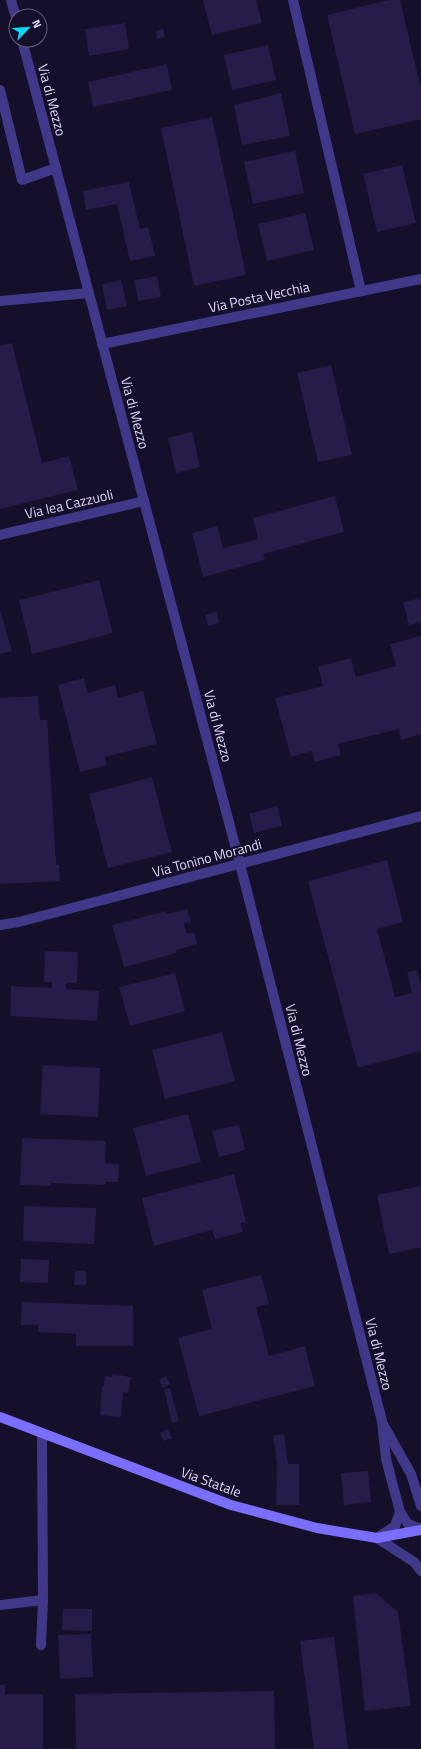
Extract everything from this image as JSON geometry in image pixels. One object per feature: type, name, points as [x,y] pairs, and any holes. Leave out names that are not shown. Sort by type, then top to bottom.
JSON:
[{"type":"main road","name":"Via Statale","points":[[0,1417],[231,1505],[317,1528],[377,1538],[421,1530]]},
{"type":"street","points":[[293,0],[362,291]]},
{"type":"street","name":"Via di Mezzo","points":[[24,48],[240,864],[382,1421]]},
{"type":"street","points":[[0,90],[22,180],[56,168]]},
{"type":"street","name":"Via Posta Vecchia","points":[[102,344],[421,279]]},
{"type":"street","points":[[0,301],[89,293]]},
{"type":"street","name":"Via lea Cazzuoli","points":[[0,535],[144,501]]},
{"type":"street","name":"Via Tonino Morandi","points":[[0,925],[18,922],[421,816]]},
{"type":"street","points":[[382,1421],[410,1474],[421,1506]]},
{"type":"street","points":[[382,1421],[386,1459],[400,1512],[408,1524],[421,1530]]},
{"type":"street","points":[[41,1645],[43,1600],[42,1434]]},
{"type":"street","points":[[410,1474],[421,1482]]},
{"type":"street","points":[[400,1512],[395,1526],[377,1538],[414,1562],[421,1571]]},
{"type":"street","points":[[0,1605],[43,1600]]},
{"type":"building","points":[[203,0],[256,0],[262,23],[212,35]]},
{"type":"building","points":[[389,0],[400,0],[421,89],[421,119],[355,134],[327,15]]},
{"type":"building","points":[[125,23],[129,49],[89,56],[85,29]]},
{"type":"building","points":[[163,29],[165,37],[157,39],[156,31]]},
{"type":"building","points":[[268,45],[276,80],[232,90],[224,55]]},
{"type":"building","points":[[167,64],[172,90],[93,107],[88,82]]},
{"type":"building","points":[[281,93],[290,136],[242,145],[234,105]]},
{"type":"building","points":[[212,117],[246,275],[194,286],[161,128]]},
{"type":"building","points":[[295,151],[304,193],[253,204],[244,162]]},
{"type":"building","points":[[402,165],[416,223],[377,232],[363,174]]},
{"type":"building","points":[[129,182],[140,229],[148,227],[155,256],[130,261],[117,204],[86,210],[83,191]]},
{"type":"building","points":[[305,213],[314,250],[267,261],[258,224]]},
{"type":"building","points":[[157,276],[161,297],[138,301],[134,280]]},
{"type":"building","points":[[121,280],[127,306],[107,310],[102,284]]},
{"type":"building","points":[[12,343],[42,463],[69,456],[78,490],[0,509],[0,346]]},
{"type":"building","points":[[331,365],[352,455],[318,462],[297,373]]},
{"type":"building","points":[[192,432],[200,467],[176,473],[168,438]]},
{"type":"building","points":[[335,496],[344,532],[263,554],[265,560],[203,577],[192,533],[217,526],[223,548],[258,539],[253,518]]},
{"type":"building","points":[[99,580],[113,633],[32,654],[19,600]]},
{"type":"building","points":[[421,598],[421,622],[409,625],[403,602]]},
{"type":"building","points":[[0,609],[12,651],[0,654]]},
{"type":"building","points":[[217,612],[219,623],[208,626],[205,615]]},
{"type":"building","points":[[421,636],[421,734],[401,740],[399,729],[338,744],[341,755],[315,762],[312,751],[291,757],[275,698],[323,686],[318,667],[351,658],[356,677],[396,666],[390,644]]},
{"type":"building","points":[[84,678],[88,693],[115,685],[118,698],[143,691],[157,744],[105,757],[107,765],[80,772],[58,685]]},
{"type":"building","points":[[38,696],[40,720],[47,720],[56,865],[59,865],[60,881],[0,884],[0,698]]},
{"type":"building","points":[[152,777],[172,852],[108,868],[89,794]]},
{"type":"building","points":[[277,806],[282,826],[254,833],[249,814]]},
{"type":"building","points":[[387,860],[403,922],[377,929],[395,997],[412,993],[407,972],[417,970],[421,986],[421,1051],[358,1068],[308,881]]},
{"type":"building","points":[[187,909],[191,922],[184,923],[187,934],[194,932],[197,944],[176,950],[177,953],[124,967],[112,925],[166,911],[167,914]]},
{"type":"building","points":[[45,951],[78,952],[77,983],[66,983],[66,989],[99,991],[97,1021],[10,1016],[11,986],[52,988],[52,982],[44,982]]},
{"type":"building","points":[[175,973],[185,1011],[130,1026],[119,987]]},
{"type":"building","points":[[222,1032],[235,1081],[165,1099],[152,1050]]},
{"type":"building","points":[[43,1065],[100,1068],[98,1117],[40,1114]]},
{"type":"building","points":[[188,1114],[201,1162],[146,1176],[133,1128]]},
{"type":"building","points":[[239,1125],[245,1150],[219,1157],[212,1131]]},
{"type":"building","points":[[22,1138],[106,1141],[105,1163],[119,1164],[118,1182],[105,1182],[105,1185],[51,1183],[51,1186],[20,1185]]},
{"type":"building","points":[[234,1174],[246,1222],[240,1223],[243,1232],[215,1239],[212,1230],[154,1246],[142,1198]]},
{"type":"building","points":[[421,1186],[421,1247],[389,1254],[377,1195]]},
{"type":"building","points":[[24,1206],[96,1208],[94,1244],[23,1241]]},
{"type":"building","points":[[21,1259],[49,1260],[48,1283],[20,1282]]},
{"type":"building","points":[[75,1271],[86,1271],[86,1285],[74,1285]]},
{"type":"building","points":[[261,1275],[269,1304],[256,1307],[269,1356],[305,1346],[315,1386],[199,1416],[178,1338],[212,1329],[202,1290]]},
{"type":"building","points":[[22,1302],[133,1306],[133,1346],[76,1346],[76,1334],[38,1332],[38,1325],[21,1325]]},
{"type":"building","points":[[112,1374],[131,1377],[128,1393],[123,1392],[121,1417],[100,1415],[102,1386],[104,1386],[105,1376],[112,1377]]},
{"type":"building","points":[[166,1376],[170,1384],[163,1388],[159,1380]]},
{"type":"building","points":[[170,1388],[179,1421],[172,1423],[164,1389]]},
{"type":"building","points":[[168,1429],[172,1438],[164,1441],[160,1433]]},
{"type":"building","points":[[284,1434],[288,1464],[299,1464],[299,1505],[276,1505],[277,1464],[273,1436]]},
{"type":"building","points":[[368,1471],[371,1502],[344,1505],[341,1473]]},
{"type":"building","points":[[376,1593],[398,1612],[411,1706],[365,1711],[353,1596]]},
{"type":"building","points":[[63,1609],[92,1609],[92,1631],[62,1630]]},
{"type":"building","points":[[91,1634],[93,1677],[60,1679],[58,1635]]},
{"type":"building","points":[[334,1637],[348,1749],[314,1749],[300,1641]]},
{"type":"building","points":[[0,1685],[5,1685],[5,1694],[43,1694],[43,1749],[0,1749]]},
{"type":"building","points":[[274,1691],[275,1749],[76,1749],[75,1694]]}]
